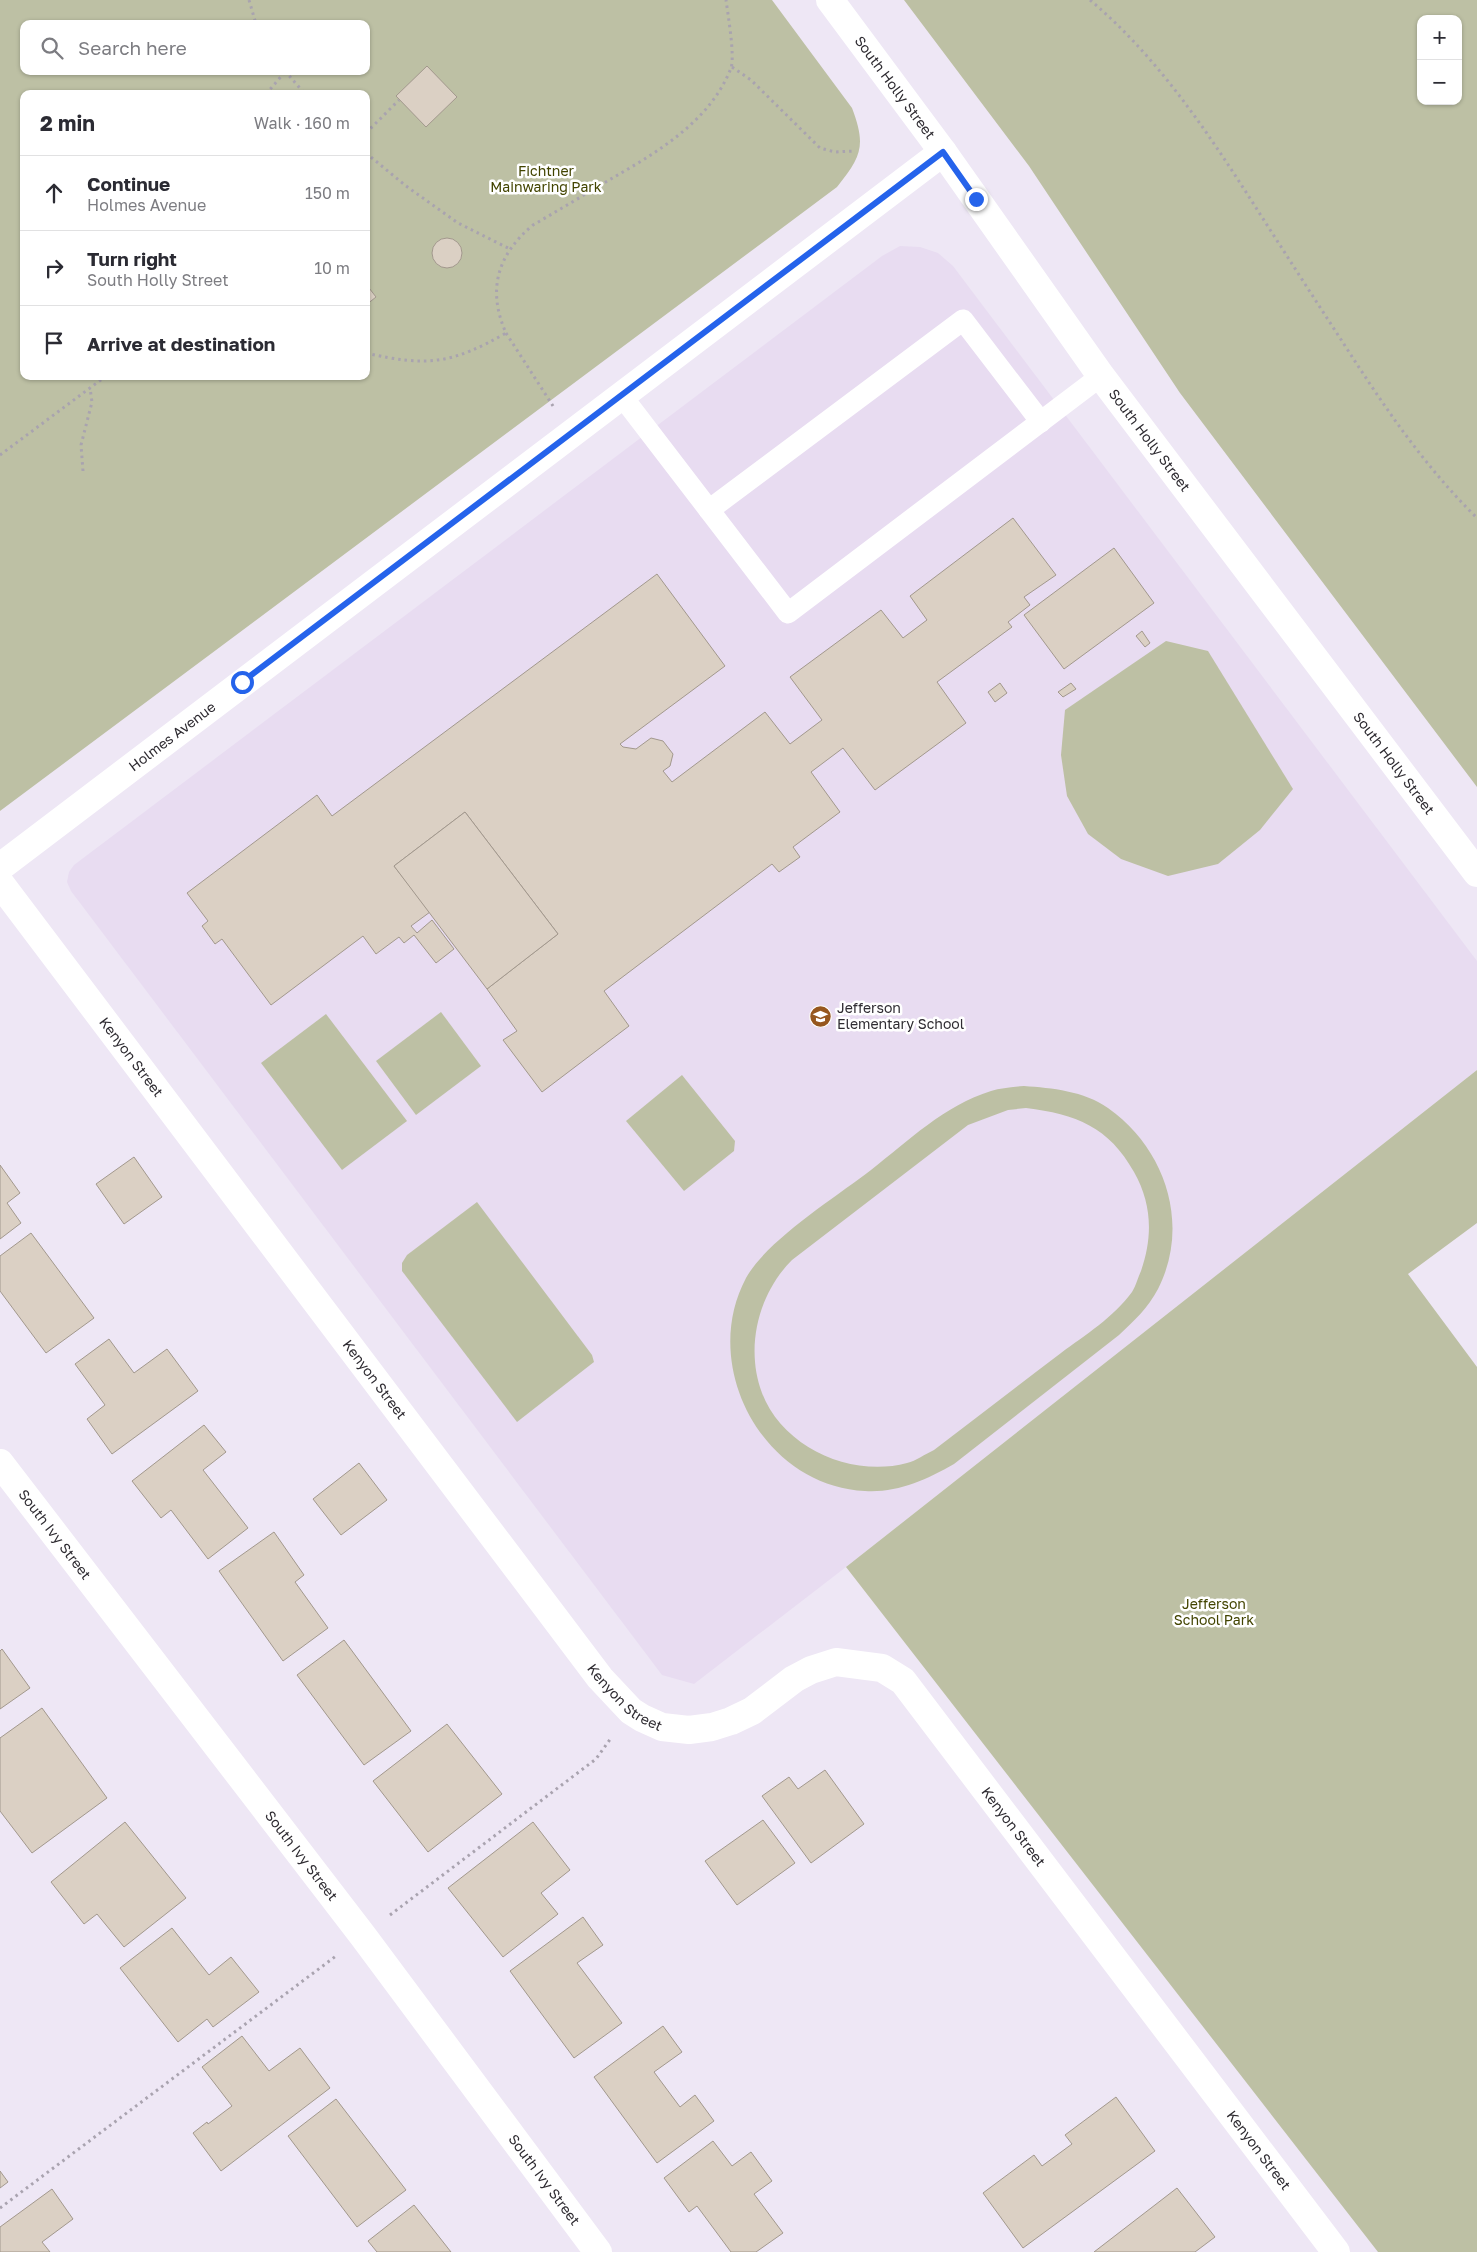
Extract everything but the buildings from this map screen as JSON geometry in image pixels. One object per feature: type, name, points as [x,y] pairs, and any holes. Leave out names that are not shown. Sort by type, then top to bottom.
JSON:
[{"type":"street","name":"South Holly Street","points":[[830,0],[943,152],[1101,376],[1477,873]]},
{"type":"street","name":"Holmes Avenue","points":[[0,867],[943,152]]},
{"type":"street","name":"Kenyon Street","points":[[0,883],[594,1670],[630,1711],[662,1727],[689,1730],[712,1727],[731,1722],[752,1711],[794,1679],[811,1670],[836,1662],[882,1668],[902,1681],[1336,2252]]},
{"type":"street","name":"South Ivy Street","points":[[0,1462],[363,1936],[598,2252]]},
{"type":"lane","points":[[710,510],[963,320],[1041,422]]},
{"type":"lane","points":[[621,395],[788,613],[1101,376]]},
{"type":"path","points":[[249,0],[255,20]]},
{"type":"path","points":[[573,432],[548,400],[506,333],[495,301],[497,278],[510,249],[518,238],[533,225],[653,154],[681,135],[704,110],[722,86],[732,67],[726,0]]},
{"type":"path","points":[[1090,0],[1130,36],[1163,74],[1216,145],[1390,416],[1452,493],[1477,518]]},
{"type":"path","points":[[732,67],[751,80],[820,148],[836,152],[854,151]]},
{"type":"path","points":[[269,90],[282,75]]},
{"type":"path","points":[[288,75],[302,90]]},
{"type":"path","points":[[370,129],[400,100]]},
{"type":"path","points":[[370,156],[406,186],[458,223],[510,249]]},
{"type":"path","points":[[370,354],[401,361],[445,361],[479,349],[506,333]]},
{"type":"path","points":[[0,456],[101,380]]},
{"type":"path","points":[[83,471],[81,445],[92,402],[90,388]]},
{"type":"path","points":[[0,2208],[596,1759],[630,1711]]},
{"type":"shaded area","name":"Jefferson Elementary School","points":[[900,246],[920,247],[938,253],[953,266],[1477,961],[1477,1070],[846,1567],[694,1684],[662,1675],[71,891],[67,882],[69,872],[74,865],[882,256]]},
{"type":"green space","name":"Fichtner Mainwaring Park","points":[[0,0],[772,0],[852,108],[859,132],[859,150],[852,167],[837,187],[0,811]]},
{"type":"green space","points":[[904,0],[1477,0],[1477,787],[1180,393],[1029,166]]},
{"type":"green space","points":[[1166,641],[1208,651],[1293,789],[1260,830],[1218,864],[1168,876],[1121,859],[1088,834],[1067,796],[1061,755],[1065,710]]},
{"type":"green space","points":[[441,1012],[481,1066],[416,1115],[376,1061]]},
{"type":"green space","points":[[326,1014],[407,1121],[342,1170],[261,1063]]},
{"type":"green space","name":"Jefferson School Park","points":[[1477,1070],[1477,1223],[1408,1274],[1477,1367],[1477,2252],[1378,2252],[846,1567]]},
{"type":"green space","points":[[682,1075],[735,1141],[734,1151],[684,1191],[626,1121]]},
{"type":"green space","points":[[1024,1086],[1068,1091],[1099,1102],[1128,1125],[1144,1144],[1158,1166],[1167,1189],[1172,1214],[1172,1239],[1168,1264],[1154,1296],[1140,1314],[1119,1335],[954,1464],[933,1475],[900,1488],[865,1491],[829,1484],[797,1468],[770,1445],[750,1416],[736,1383],[730,1348],[733,1312],[746,1278],[769,1249],[786,1234],[928,1125],[974,1097],[995,1090]],"holes":[[[1026,1108],[1076,1119],[1102,1134],[1114,1144],[1124,1157],[1140,1184],[1147,1208],[1149,1233],[1145,1258],[1132,1292],[1117,1310],[1099,1325],[934,1450],[914,1461],[886,1467],[864,1466],[842,1462],[822,1454],[803,1443],[786,1429],[772,1412],[762,1393],[757,1376],[755,1340],[758,1322],[763,1305],[780,1274],[792,1260],[968,1125],[1008,1110]]]},
{"type":"green space","points":[[477,1202],[592,1355],[594,1362],[517,1422],[402,1271],[402,1263],[407,1255]]},
{"type":"place","name":"Jefferson Elementary School","points":[[821,1016]]},
{"type":"route","points":[[242,682],[943,152],[976,199]]}]
